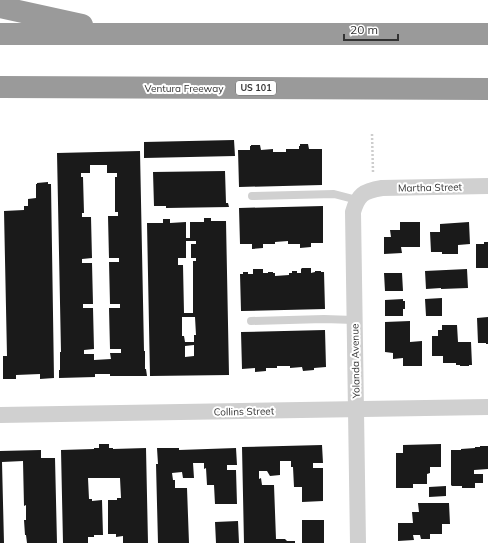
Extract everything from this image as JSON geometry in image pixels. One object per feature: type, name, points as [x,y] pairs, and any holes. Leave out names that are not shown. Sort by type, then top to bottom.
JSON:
[{"type":"highway","points":[[0,7],[125,34]]},
{"type":"highway","points":[[0,34],[488,34]]},
{"type":"highway","name":"Ventura Freeway","points":[[0,87],[488,89]]},
{"type":"highway","points":[[0,94],[24,87]]},
{"type":"street","name":"Martha Street","points":[[357,200],[364,193],[382,188],[488,186]]},
{"type":"street","name":"Yolanda Avenue","points":[[357,200],[352,212],[358,543]]},
{"type":"street","name":"Collins Street","points":[[0,415],[488,407]]},
{"type":"lane","points":[[252,196],[334,194],[357,200]]},
{"type":"lane","points":[[251,321],[324,319],[354,320]]},
{"type":"path","points":[[372,134],[372,172]]},
{"type":"building","points":[[234,140],[235,156],[144,158],[144,142]]},
{"type":"building","points":[[300,144],[308,144],[309,149],[322,149],[322,185],[239,187],[238,150],[250,150],[251,145],[260,145],[261,150],[273,149],[273,152],[286,152],[286,149],[299,149]]},
{"type":"building","points":[[140,151],[144,351],[147,376],[110,376],[110,374],[95,374],[95,377],[59,378],[61,352],[57,153]],"holes":[[[90,165],[107,165],[107,173],[117,173],[117,177],[115,177],[115,212],[118,212],[118,216],[108,216],[109,258],[119,258],[119,262],[109,262],[110,304],[120,304],[120,308],[109,308],[110,349],[121,349],[121,353],[110,353],[111,359],[94,360],[94,354],[84,354],[84,350],[94,349],[93,308],[83,308],[83,304],[93,304],[92,263],[82,263],[82,259],[92,258],[91,217],[82,217],[82,213],[84,213],[83,177],[81,177],[81,173],[90,173]]]},
{"type":"building","points":[[225,171],[226,203],[228,203],[229,207],[166,208],[166,206],[154,206],[153,172]]},
{"type":"building","points":[[48,182],[48,184],[51,184],[54,378],[40,379],[40,374],[16,375],[16,379],[3,379],[3,356],[7,356],[4,211],[24,210],[24,206],[28,206],[28,199],[36,198],[36,184]]},
{"type":"building","points":[[323,206],[323,243],[311,243],[311,247],[300,248],[300,244],[288,244],[288,241],[275,242],[275,244],[263,244],[263,248],[252,249],[252,244],[240,244],[239,208]]},
{"type":"building","points":[[204,218],[211,218],[211,221],[226,221],[229,375],[150,376],[147,223],[163,223],[163,219],[170,219],[170,223],[186,222],[186,238],[190,238],[190,222],[204,222]],"holes":[[[186,241],[196,241],[196,244],[191,244],[191,258],[196,258],[196,261],[193,261],[193,313],[184,313],[183,265],[178,265],[178,258],[186,258]],[[182,317],[195,317],[196,335],[194,335],[194,342],[185,342],[184,336],[182,336]],[[194,345],[194,356],[185,357],[185,346]]]},
{"type":"building","points":[[400,222],[420,222],[420,247],[401,247],[402,253],[384,254],[384,237],[391,237],[390,230],[400,230]]},
{"type":"building","points":[[469,222],[470,244],[458,245],[458,254],[431,252],[430,232],[440,232],[440,224]]},
{"type":"building","points":[[484,242],[488,242],[488,268],[476,268],[476,244],[484,244]]},
{"type":"building","points":[[302,268],[311,268],[311,273],[315,271],[324,272],[325,309],[241,311],[240,274],[243,274],[243,272],[248,272],[248,274],[253,274],[253,269],[263,269],[263,273],[273,272],[275,273],[275,276],[289,275],[292,271],[301,273]]},
{"type":"building","points":[[467,269],[468,288],[426,289],[425,271]]},
{"type":"building","points":[[384,273],[402,273],[403,291],[385,291]]},
{"type":"building","points":[[442,298],[442,316],[426,316],[425,299]]},
{"type":"building","points":[[403,299],[403,301],[405,301],[405,309],[403,309],[403,316],[385,316],[385,300]]},
{"type":"building","points":[[488,317],[488,344],[478,343],[477,318]]},
{"type":"building","points":[[410,321],[410,342],[422,341],[422,366],[403,366],[403,358],[393,359],[393,353],[385,352],[385,322]]},
{"type":"building","points":[[442,325],[457,325],[458,342],[471,342],[472,365],[460,366],[456,365],[456,363],[443,363],[443,356],[432,356],[432,336],[438,336],[438,330],[442,330]]},
{"type":"building","points":[[325,330],[326,367],[303,371],[302,367],[290,368],[290,366],[277,366],[277,368],[266,368],[266,371],[255,372],[255,368],[242,369],[241,332]]},
{"type":"building","points":[[99,444],[109,444],[109,448],[113,449],[146,448],[148,543],[123,543],[123,536],[116,537],[116,534],[108,534],[108,500],[117,500],[117,498],[121,498],[120,478],[88,478],[89,499],[92,499],[92,501],[102,500],[103,535],[88,537],[88,543],[63,543],[61,450],[94,449],[99,448]]},
{"type":"building","points":[[441,444],[441,467],[430,467],[430,473],[427,474],[427,484],[413,484],[413,488],[396,488],[396,453],[403,453],[403,445]]},
{"type":"building","points":[[322,445],[323,463],[313,463],[313,468],[323,468],[323,501],[302,502],[302,487],[294,487],[293,467],[291,467],[291,461],[280,461],[280,475],[270,476],[267,471],[259,471],[259,479],[261,478],[262,485],[274,485],[276,539],[295,541],[295,543],[244,543],[242,447]]},
{"type":"building","points":[[488,446],[488,469],[474,470],[474,474],[483,474],[483,483],[475,483],[475,488],[452,486],[451,450],[461,450]]},
{"type":"building","points":[[157,448],[179,448],[179,450],[236,448],[237,465],[227,465],[227,470],[236,470],[237,504],[215,504],[214,485],[207,485],[206,468],[204,469],[204,463],[193,463],[194,478],[183,478],[182,472],[172,473],[173,480],[175,480],[175,488],[187,488],[189,543],[158,543]]},
{"type":"building","points":[[41,450],[41,458],[55,458],[57,543],[27,543],[24,520],[26,520],[26,505],[24,506],[23,461],[2,462],[4,543],[0,543],[0,451]]},
{"type":"building","points":[[446,486],[446,496],[429,497],[429,487]]},
{"type":"building","points":[[418,503],[449,503],[450,524],[442,524],[442,534],[430,534],[430,539],[421,539],[420,535],[413,535],[414,540],[398,541],[398,523],[413,523],[412,512],[419,512]]},
{"type":"building","points":[[302,520],[324,520],[324,543],[302,543]]},
{"type":"building","points":[[238,521],[239,543],[216,543],[215,522]]}]
